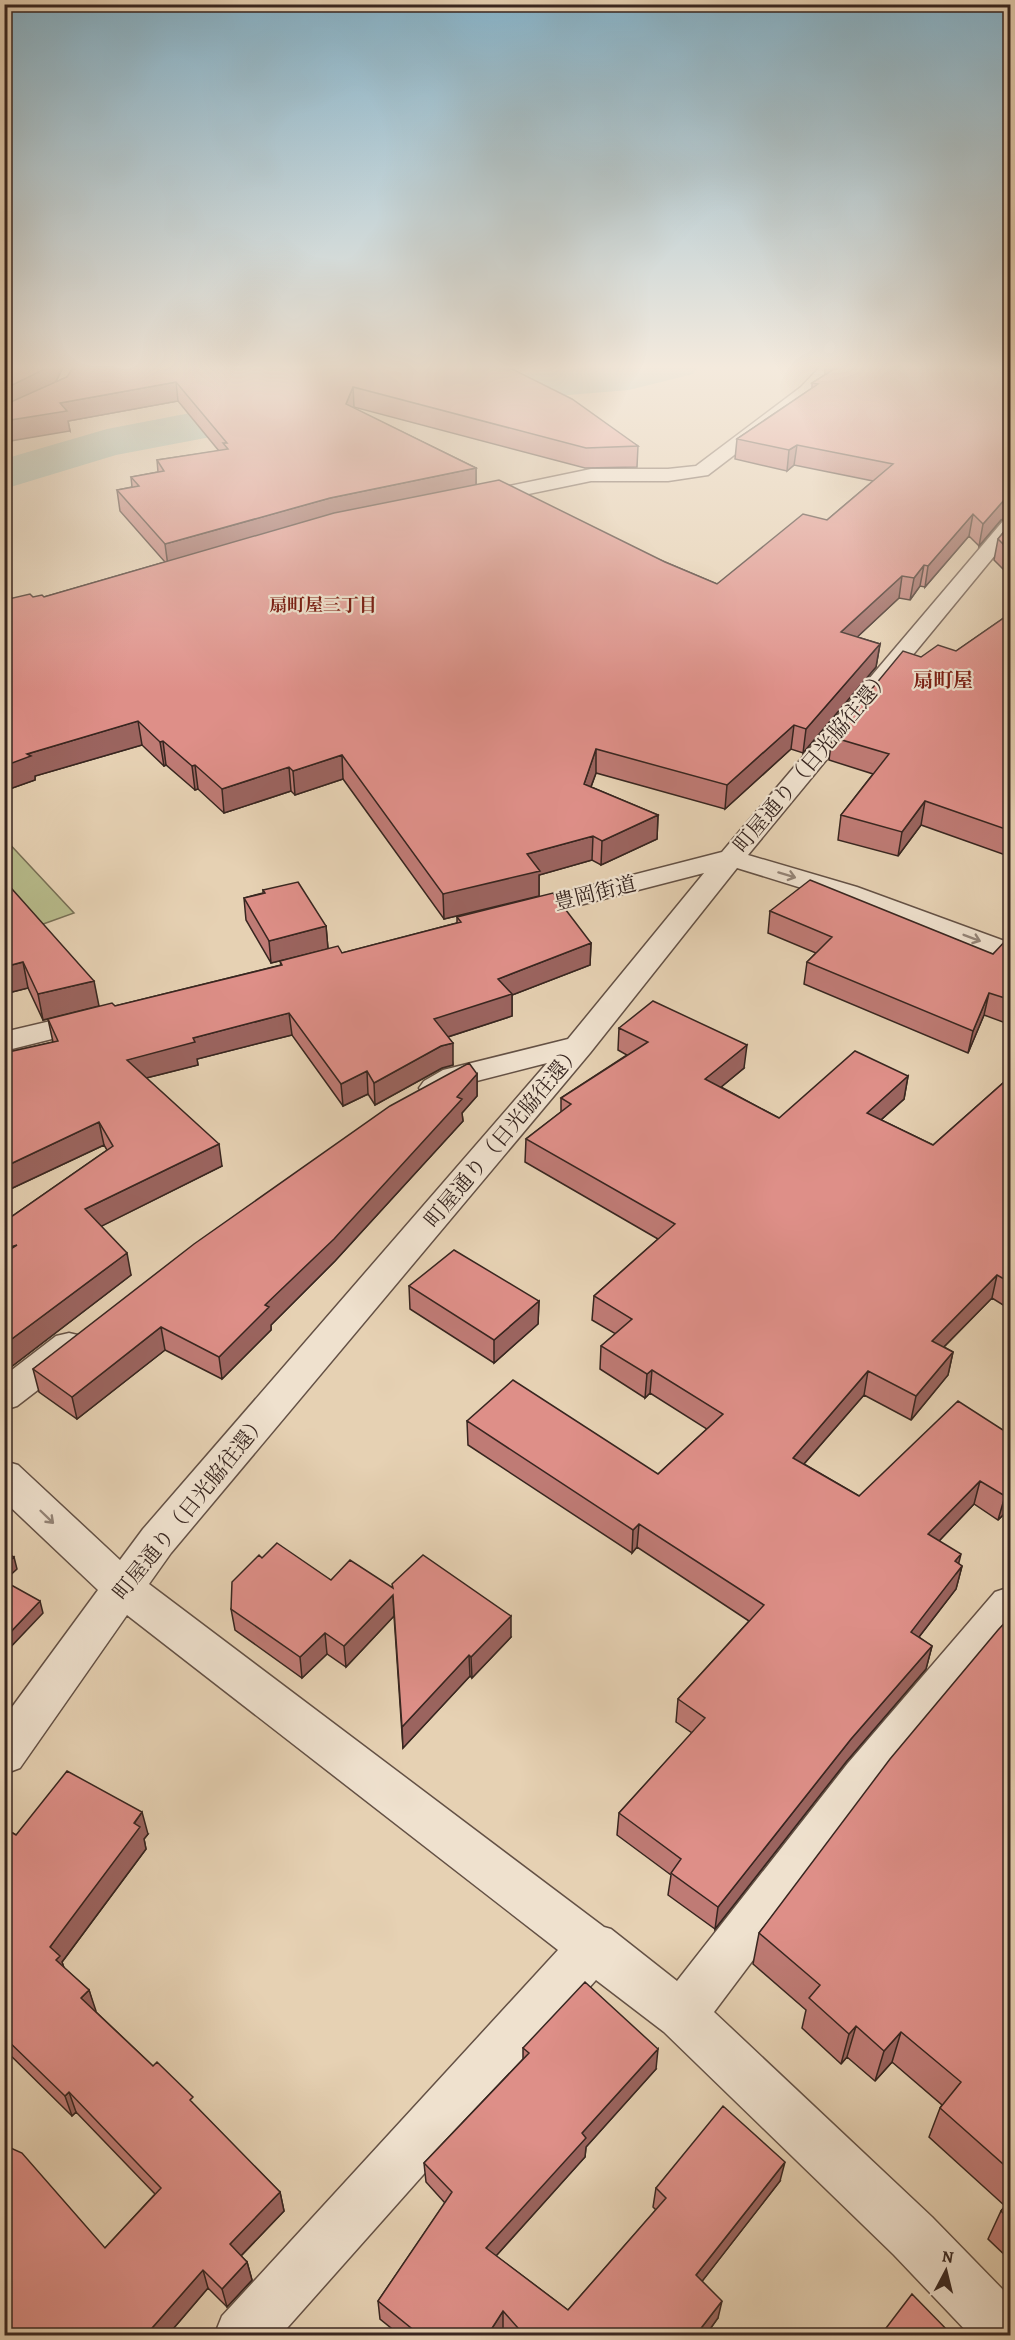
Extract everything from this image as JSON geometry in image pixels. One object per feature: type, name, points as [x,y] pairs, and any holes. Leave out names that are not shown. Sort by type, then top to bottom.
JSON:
[{"type":"street","points":[[453,503],[591,475],[680,474]]},
{"type":"street","name":"町屋通り（日光脇往還）","points":[[4,1754],[164,1532],[579,1046],[760,820],[1011,525]]},
{"type":"street","points":[[731,858],[847,893],[1011,953]]},
{"type":"street","name":"豊岡街道","points":[[492,919],[731,858]]},
{"type":"street","points":[[4,1042],[121,1013]]},
{"type":"street","points":[[407,1103],[454,1077],[579,1046]]},
{"type":"street","points":[[4,1396],[90,1330]]},
{"type":"street","points":[[4,1476],[123,1588],[594,1946],[681,2015],[914,2236],[1010,2336]]},
{"type":"street","points":[[681,2015],[864,1778],[1011,1605]]},
{"type":"street","points":[[242,2336],[594,1946]]},
{"type":"green space","points":[[4,838],[74,913],[32,928],[5,896]]},
{"type":"building","points":[[146,474],[446,474],[330,498],[165,544],[117,490],[139,486],[131,477]]},
{"type":"building","points":[[881,474],[1011,474],[1011,497],[1005,499],[983,524],[973,514],[928,566],[924,565],[914,578],[902,576],[841,632],[880,644],[806,729],[794,725],[727,785],[596,749],[584,784],[658,815],[602,841],[593,836],[527,854],[540,871],[443,894],[342,755],[293,771],[289,767],[222,789],[195,765],[192,766],[163,741],[160,742],[138,721],[27,754],[31,756],[4,766],[4,600],[30,594],[33,597],[42,595],[44,597],[334,513],[499,480],[665,562],[717,584],[803,514],[827,520]]},
{"type":"building","points":[[1011,523],[1011,552],[998,539]]},
{"type":"building","points":[[1011,613],[1011,831],[925,801],[902,832],[841,815],[889,754],[832,737],[903,651],[921,657],[938,645],[956,651]]},
{"type":"building","points":[[4,880],[94,981],[38,994],[23,962],[4,967]]},
{"type":"building","points":[[810,880],[993,954],[1007,939],[1011,940],[1011,1000],[989,993],[973,1031],[807,962],[832,937],[770,911]]},
{"type":"building","points":[[298,882],[326,926],[269,941],[244,898],[265,893],[263,890]]},
{"type":"building","points":[[553,893],[591,943],[498,979],[512,994],[434,1019],[453,1043],[441,1046],[374,1083],[367,1071],[341,1084],[289,1013],[193,1038],[195,1042],[127,1060],[219,1144],[85,1209],[127,1253],[4,1344],[4,1253],[17,1245],[4,1249],[4,1222],[113,1146],[99,1122],[4,1167],[4,1053],[58,1041],[48,1019],[112,1003],[115,1006],[282,965],[280,961],[338,946],[342,953],[461,922],[457,917]]},
{"type":"building","points":[[653,1001],[747,1045],[705,1079],[779,1118],[855,1051],[908,1076],[867,1113],[933,1145],[1011,1076],[1011,1283],[997,1275],[932,1341],[953,1352],[916,1396],[868,1371],[793,1458],[859,1496],[958,1401],[1006,1432],[1011,1427],[1011,1491],[1005,1496],[980,1481],[928,1534],[961,1554],[955,1561],[962,1566],[911,1632],[932,1646],[851,1739],[718,1907],[671,1873],[681,1859],[619,1813],[705,1718],[678,1699],[764,1605],[639,1524],[633,1530],[467,1421],[513,1380],[658,1474],[723,1414],[652,1370],[647,1374],[601,1346],[632,1319],[594,1296],[675,1224],[526,1139],[571,1104],[561,1098],[648,1042],[619,1028]]},
{"type":"building","points":[[469,1063],[477,1074],[457,1097],[462,1099],[334,1239],[265,1305],[269,1307],[219,1357],[161,1327],[72,1397],[33,1369],[194,1244],[390,1106]]},
{"type":"building","points":[[454,1250],[539,1301],[494,1340],[409,1286]]},
{"type":"building","points":[[277,1543],[331,1580],[350,1560],[393,1588],[392,1584],[423,1555],[511,1616],[471,1657],[469,1655],[402,1727],[393,1595],[344,1646],[325,1633],[300,1657],[231,1609],[232,1582],[259,1555],[262,1558]]},
{"type":"building","points":[[4,1552],[14,1557],[4,1566]]},
{"type":"building","points":[[4,1581],[40,1601],[4,1639]]},
{"type":"building","points":[[1011,1616],[1011,2171],[940,2108],[961,2082],[901,2032],[884,2051],[856,2026],[849,2034],[809,1998],[820,1985],[759,1933],[890,1759]]},
{"type":"building","points":[[67,1771],[142,1812],[134,1823],[140,1827],[50,1947],[60,1956],[56,1960],[89,1990],[81,1998],[153,2066],[157,2062],[193,2097],[190,2100],[280,2192],[230,2244],[247,2262],[222,2289],[203,2270],[145,2336],[4,2336],[4,2145],[22,2153],[105,2248],[161,2188],[69,2092],[65,2096],[4,2037],[4,1828],[16,1835]]},
{"type":"building","points":[[585,1982],[658,2049],[582,2133],[586,2138],[486,2248],[568,2310],[666,2198],[656,2188],[723,2106],[785,2162],[696,2275],[722,2301],[695,2336],[525,2336],[503,2311],[487,2336],[421,2336],[378,2301],[452,2192],[424,2163],[529,2053],[523,2048]]},
{"type":"building","points":[[1011,2199],[1011,2221],[1001,2211]]},
{"type":"building","points":[[912,2294],[953,2336],[880,2336]]},
{"type":"district","name":"扇町屋三丁目","points":[[323,605]]},
{"type":"district","name":"扇町屋","points":[[943,680]]}]
